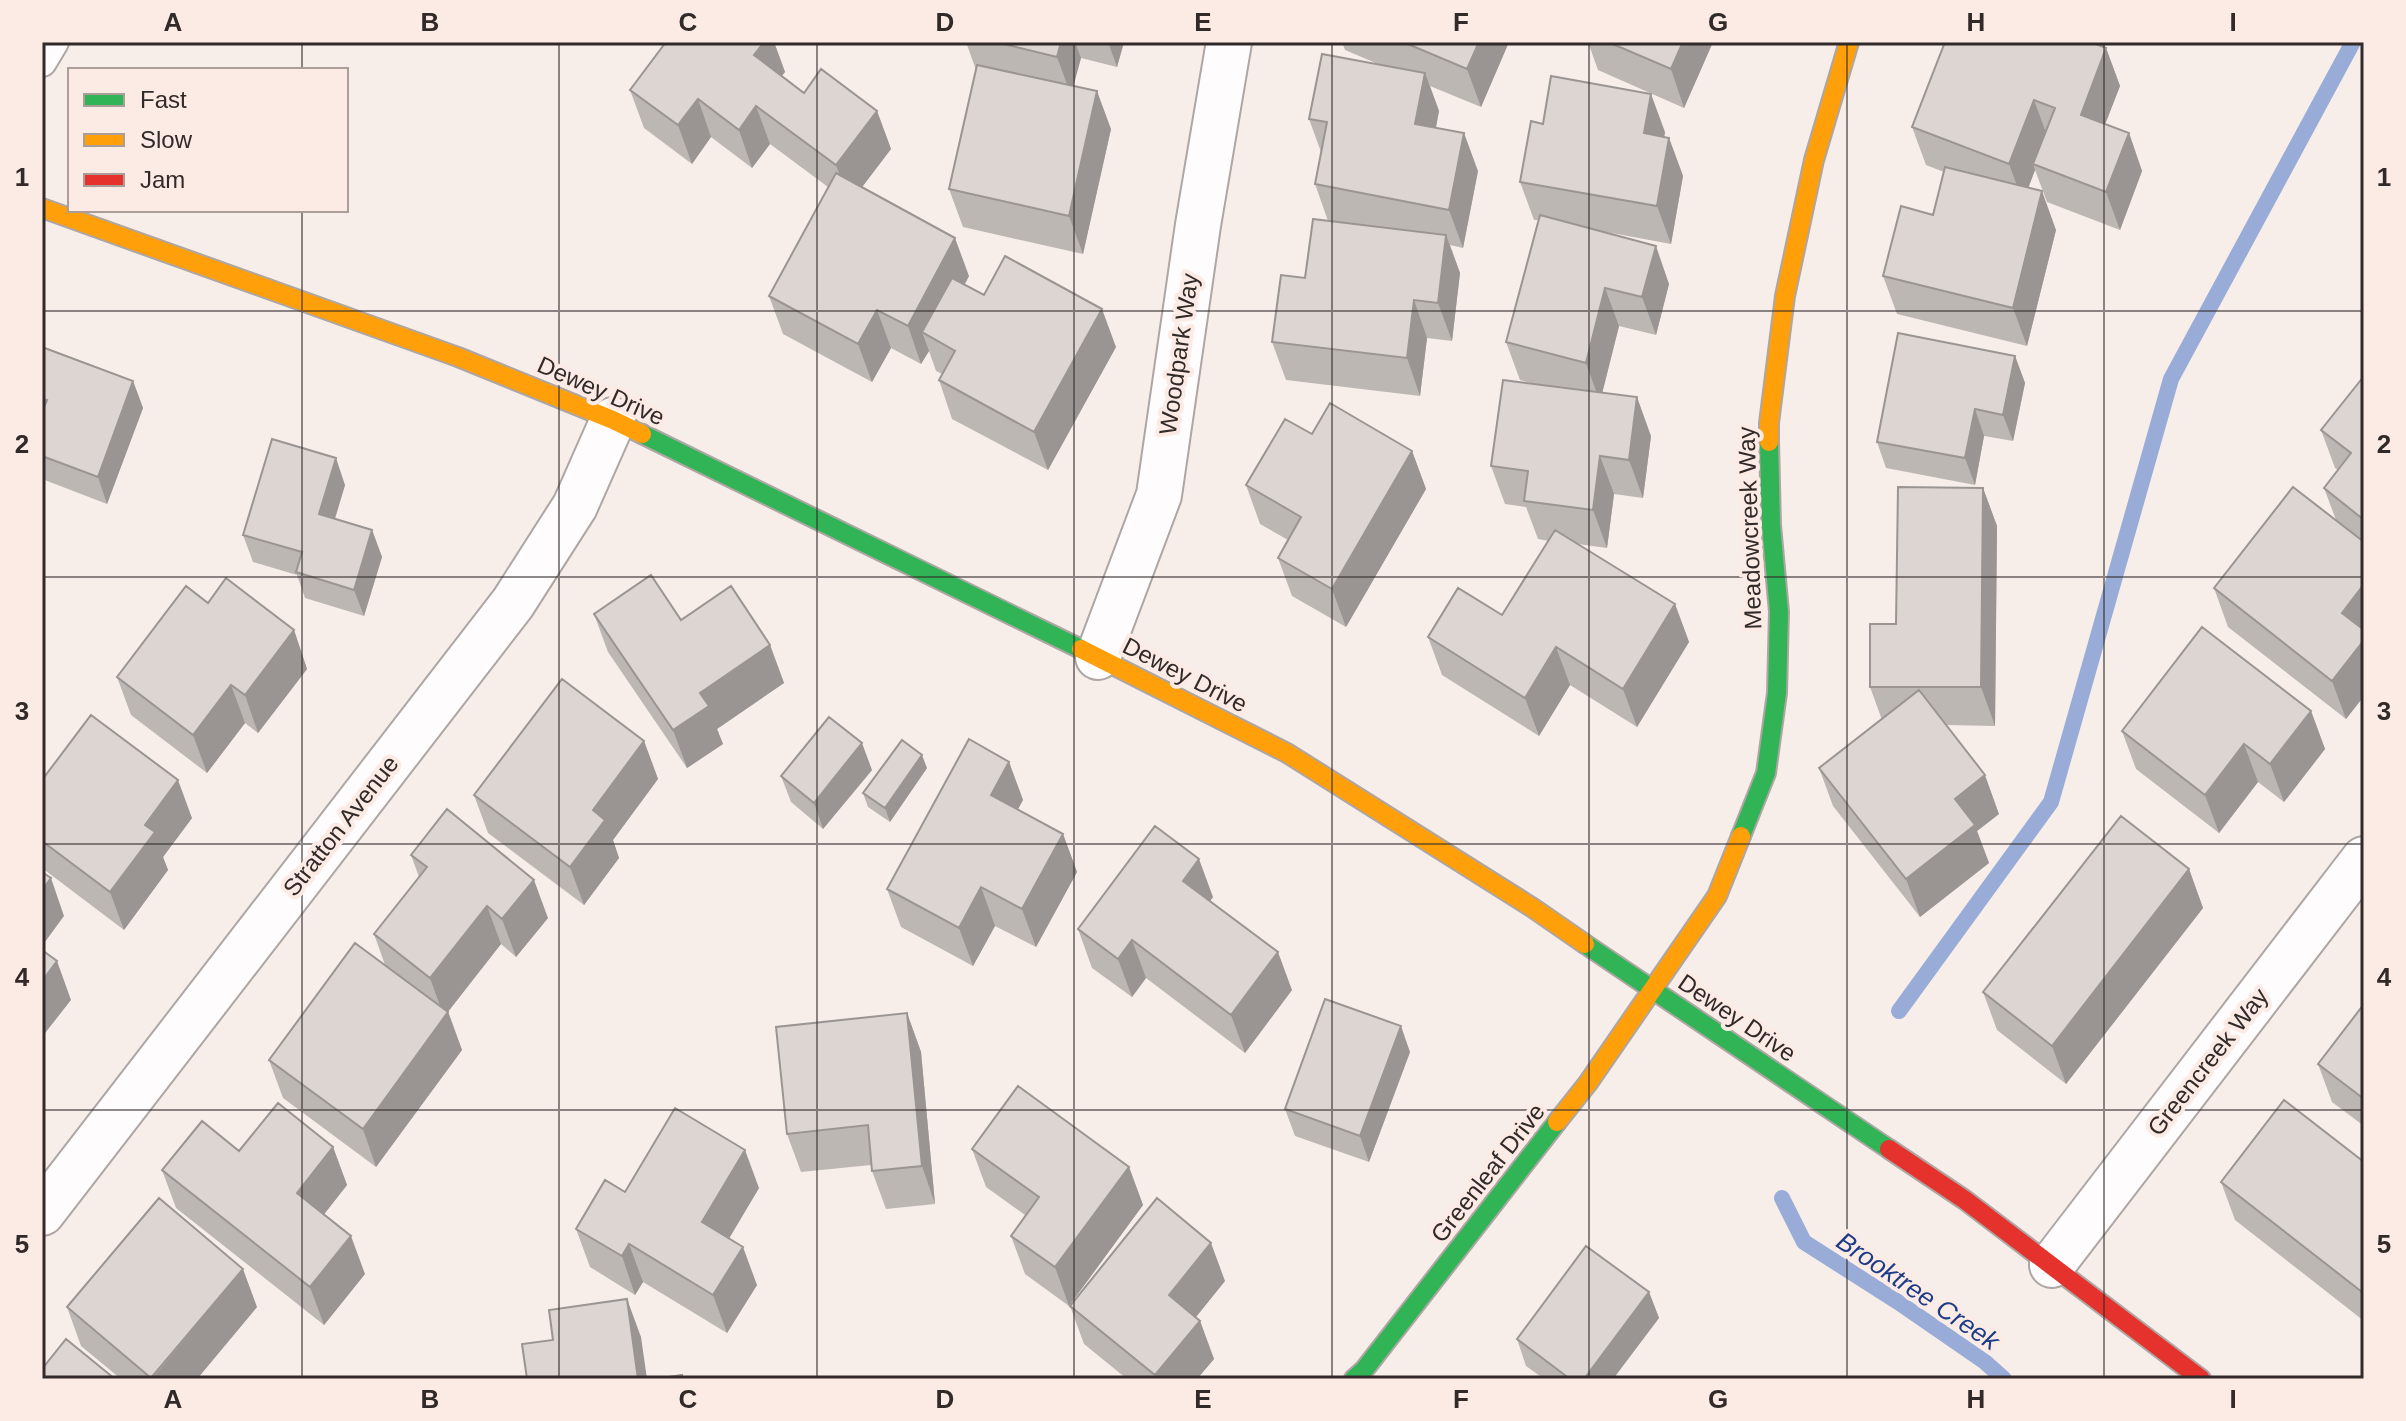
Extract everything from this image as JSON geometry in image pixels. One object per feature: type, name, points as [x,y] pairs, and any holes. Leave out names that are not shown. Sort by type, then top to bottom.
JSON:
[{"type":"main road","name":"Meadowcreek Way","points":[[1652,991],[1717,896],[1766,773],[1777,693],[1779,612],[1771,525],[1769,423],[1785,296],[1814,160],[1849,42]]},
{"type":"main road","name":"Dewey Drive","points":[[42,208],[458,357],[613,420],[1287,753],[1533,908],[1965,1200],[2201,1379]]},
{"type":"main road","name":"Greenleaf Drive","points":[[1354,1379],[1588,1083],[1652,991]]},
{"type":"street","name":"Woodpark Way","points":[[1098,657],[1159,495],[1198,225],[1229,42]]},
{"type":"street","name":"Stratton Avenue","points":[[42,1213],[513,603],[575,506],[613,420]]},
{"type":"street","name":"Greencreek Way","points":[[2052,1265],[2364,859]]},
{"type":"lane","points":[[42,62],[54,42]]},
{"type":"building","points":[[666,42],[764,42],[754,55],[804,93],[821,69],[877,111],[836,165],[756,106],[739,130],[698,99],[678,125],[630,90]]},
{"type":"building","points":[[996,42],[1061,42],[1057,57]]},
{"type":"building","points":[[1403,42],[1479,42],[1467,69]]},
{"type":"building","points":[[1608,42],[1683,42],[1671,69]]},
{"type":"building","points":[[1945,42],[2091,42],[2106,48],[2081,115],[2129,133],[2106,192],[2033,164],[2055,108],[2034,100],[2009,164],[1912,127]]},
{"type":"building","points":[[1322,54],[1425,73],[1415,124],[1464,133],[1449,210],[1315,184],[1327,122],[1309,119]]},
{"type":"building","points":[[977,65],[1097,91],[1069,216],[949,189]]},
{"type":"building","points":[[1551,76],[1651,94],[1644,133],[1669,138],[1657,206],[1520,182],[1531,121],[1543,124]]},
{"type":"building","points":[[1945,167],[2042,191],[2013,308],[1883,276],[1901,206],[1933,215]]},
{"type":"building","points":[[836,173],[955,238],[908,326],[877,310],[858,344],[769,296]]},
{"type":"building","points":[[1540,215],[1656,246],[1642,297],[1605,288],[1586,363],[1506,342]]},
{"type":"building","points":[[1313,219],[1446,235],[1438,303],[1414,300],[1407,358],[1272,342],[1281,275],[1305,278]]},
{"type":"building","points":[[1005,256],[1102,309],[1034,432],[939,380],[955,351],[922,332],[952,278],[984,295]]},
{"type":"building","points":[[1898,333],[2015,356],[2003,415],[1975,409],[1965,458],[1877,442]]},
{"type":"building","points":[[42,347],[133,381],[98,477],[42,456],[42,413],[47,400],[42,399]]},
{"type":"building","points":[[2364,376],[2364,520],[2324,488],[2351,453],[2321,430]]},
{"type":"building","points":[[1503,380],[1637,397],[1629,460],[1600,456],[1593,510],[1524,501],[1528,471],[1491,466]]},
{"type":"building","points":[[1330,403],[1412,451],[1332,589],[1278,558],[1301,517],[1246,485],[1285,419],[1312,434]]},
{"type":"building","points":[[272,439],[336,458],[319,514],[372,530],[354,590],[296,572],[302,552],[243,535]]},
{"type":"building","points":[[1898,487],[1983,488],[1981,687],[1870,687],[1870,624],[1896,624]]},
{"type":"building","points":[[2293,487],[2364,542],[2364,584],[2342,613],[2364,630],[2364,640],[2332,681],[2214,588]]},
{"type":"building","points":[[1555,530],[1675,604],[1623,689],[1556,647],[1525,698],[1428,637],[1458,588],[1502,615]]},
{"type":"building","points":[[651,575],[681,620],[731,586],[770,645],[700,693],[709,706],[673,730],[594,614]]},
{"type":"building","points":[[226,578],[294,630],[245,695],[231,685],[193,735],[117,677],[186,586],[208,603]]},
{"type":"building","points":[[2202,627],[2311,711],[2270,764],[2244,744],[2205,795],[2122,731]]},
{"type":"building","points":[[562,679],[644,741],[593,810],[605,820],[570,867],[474,795]]},
{"type":"building","points":[[1919,690],[1985,775],[1955,799],[1975,825],[1906,879],[1819,768]]},
{"type":"building","points":[[91,715],[178,780],[145,825],[155,832],[110,892],[42,841],[42,780]]},
{"type":"building","points":[[829,717],[862,743],[814,803],[781,776]]},
{"type":"building","points":[[969,739],[1009,762],[991,795],[1063,834],[1022,909],[981,887],[959,928],[887,889]]},
{"type":"building","points":[[902,740],[922,755],[885,808],[863,793]]},
{"type":"building","points":[[447,809],[534,880],[502,919],[487,906],[430,978],[374,934],[427,867],[411,855]]},
{"type":"building","points":[[2121,816],[2189,869],[2052,1046],[1983,992]]},
{"type":"building","points":[[1155,826],[1199,859],[1183,881],[1278,952],[1231,1015],[1132,940],[1118,959],[1078,929]]},
{"type":"building","points":[[42,872],[51,878],[42,890]]},
{"type":"building","points":[[355,943],[448,1012],[363,1129],[269,1060]]},
{"type":"building","points":[[42,950],[57,961],[42,981]]},
{"type":"building","points":[[1325,999],[1401,1026],[1360,1136],[1285,1109]]},
{"type":"building","points":[[2364,1004],[2364,1099],[2318,1064]]},
{"type":"building","points":[[907,1013],[922,1166],[872,1171],[868,1125],[787,1134],[776,1027]]},
{"type":"building","points":[[1018,1086],[1129,1167],[1055,1267],[1011,1236],[1039,1197],[972,1149]]},
{"type":"building","points":[[2284,1100],[2364,1162],[2362,1292],[2221,1182]]},
{"type":"building","points":[[278,1103],[333,1147],[297,1193],[351,1236],[310,1287],[162,1170],[202,1121],[239,1151]]},
{"type":"building","points":[[675,1108],[745,1150],[702,1222],[743,1247],[713,1295],[629,1244],[622,1256],[576,1229],[605,1180],[625,1192]]},
{"type":"building","points":[[159,1198],[243,1269],[151,1378],[67,1307]]},
{"type":"building","points":[[1157,1198],[1211,1243],[1169,1295],[1200,1321],[1155,1375],[1070,1306]]},
{"type":"building","points":[[1586,1246],[1649,1292],[1584,1379],[1570,1379],[1517,1339]]},
{"type":"building","points":[[627,1299],[638,1379],[527,1379],[522,1344],[553,1340],[549,1310]]},
{"type":"building","points":[[66,1339],[115,1379],[42,1379],[42,1369]]},
{"type":"building","points":[[682,1375],[682,1379],[655,1379]]},
{"type":"waterway","points":[[1899,1011],[2051,802],[2171,379],[2353,42]]},
{"type":"waterway","name":"Brooktree Creek","points":[[1782,1198],[1804,1242],[1898,1302],[1985,1362],[2004,1379]]},
{"type":"traffic: fast","points":[[642,434],[1081,649]]},
{"type":"traffic: fast","points":[[1741,836],[1766,773],[1777,693],[1779,612],[1771,525],[1769,442]]},
{"type":"traffic: fast","points":[[1585,944],[1889,1149]]},
{"type":"traffic: fast","points":[[1354,1379],[1557,1122]]},
{"type":"traffic: slow","points":[[1769,442],[1785,296],[1814,160],[1849,42]]},
{"type":"traffic: slow","points":[[42,208],[458,357],[642,434]]},
{"type":"traffic: slow","points":[[1081,649],[1287,753],[1585,944]]},
{"type":"traffic: slow","points":[[1557,1122],[1588,1083],[1717,896],[1741,836]]},
{"type":"traffic: jam","points":[[1889,1149],[1965,1200],[2201,1379]]}]
